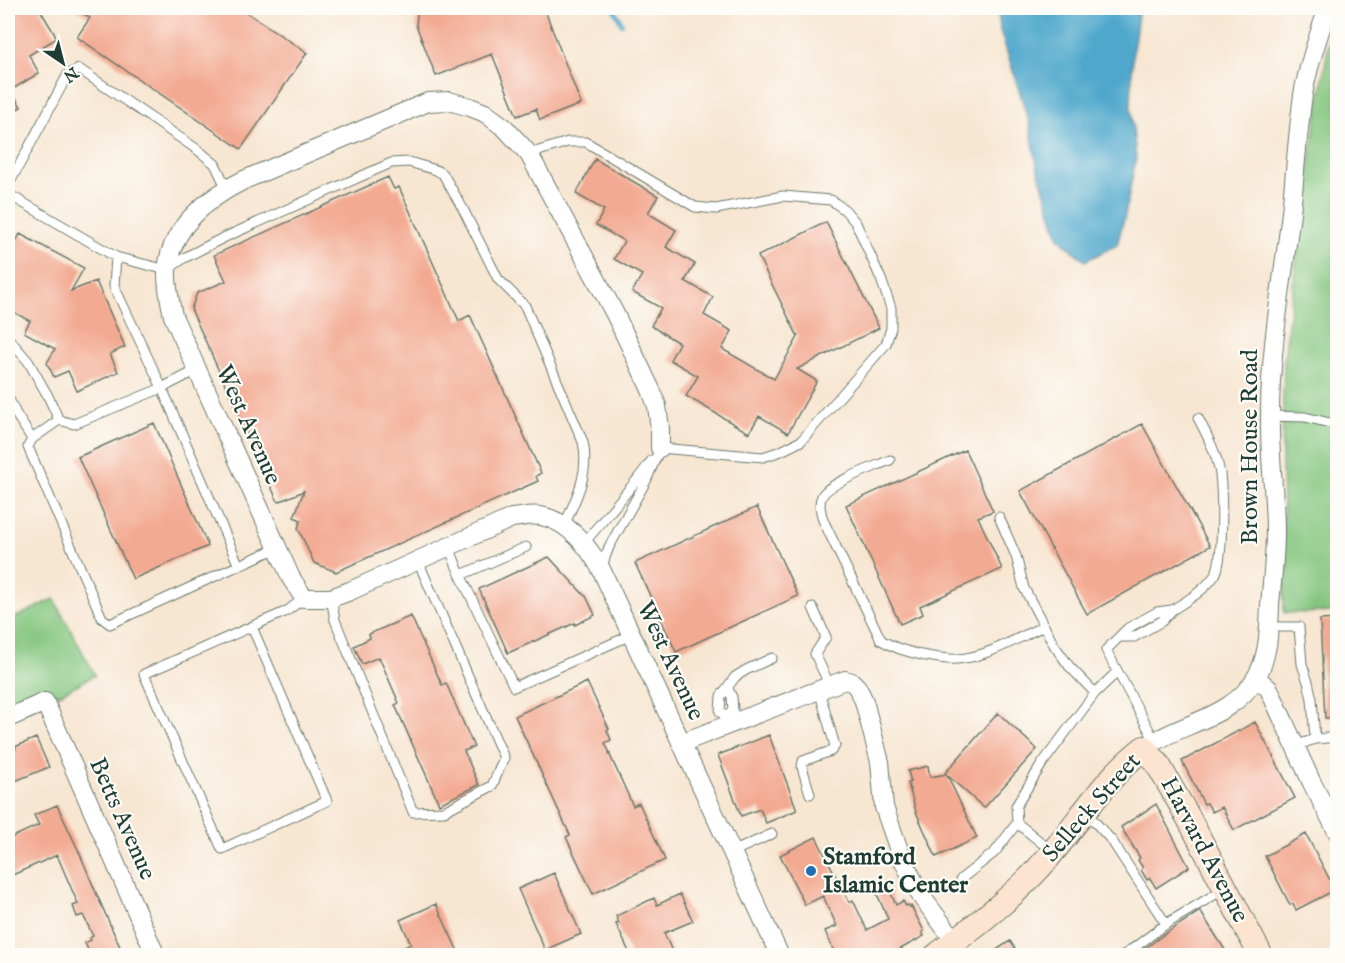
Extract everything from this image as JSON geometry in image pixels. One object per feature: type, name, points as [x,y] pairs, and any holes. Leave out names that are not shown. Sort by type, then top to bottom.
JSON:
[{"type":"street","name":"Brown House Road","points":[[1256,676],[1266,653],[1275,533],[1270,416],[1275,335],[1294,188],[1302,102],[1312,55],[1328,8]]},
{"type":"street","name":"West Avenue","points":[[660,448],[657,406],[615,314],[528,154],[505,128],[485,113],[449,101],[428,102],[341,138],[227,189],[203,206],[187,222],[171,250],[167,270],[173,316],[277,548],[291,578],[304,598],[331,598],[350,591],[512,519],[540,516],[552,519],[564,526],[584,543],[601,569],[780,956]]},
{"type":"street","points":[[1256,676],[1269,689],[1338,833]]},
{"type":"street","name":"Selleck Street","points":[[936,956],[1011,895],[1039,868],[1114,775],[1149,744],[1227,707],[1244,692],[1256,676]]},
{"type":"street","points":[[681,743],[728,720],[831,685],[852,682],[864,701],[880,762],[884,807],[901,856],[921,896],[955,941]]},
{"type":"street","name":"Betts Avenue","points":[[8,718],[45,702],[156,956]]},
{"type":"street","name":"Harvard Avenue","points":[[1149,744],[1157,763],[1261,956]]},
{"type":"lane","points":[[8,186],[68,74],[79,69],[198,150],[215,164],[227,189]]},
{"type":"lane","points":[[528,154],[568,142],[586,142],[694,207],[716,209],[783,195],[831,200],[845,210],[856,223],[891,308],[891,328],[886,344],[828,411],[801,441],[781,452],[763,458],[660,448]]},
{"type":"lane","points":[[8,194],[116,257],[167,270],[184,258],[223,238],[391,163],[409,162],[443,174],[498,279],[525,306],[583,442],[586,455],[583,483],[564,526]]},
{"type":"lane","points":[[116,257],[114,286],[162,388],[239,566]]},
{"type":"lane","points":[[8,338],[28,361],[59,420]]},
{"type":"lane","points":[[59,420],[74,424],[162,388],[197,370]]},
{"type":"lane","points":[[8,397],[32,439]]},
{"type":"lane","points":[[1270,416],[1305,417],[1338,425]]},
{"type":"lane","points":[[1149,744],[1106,650],[1120,637],[1134,637],[1162,621],[1172,610],[1197,594],[1216,573],[1222,541],[1220,473],[1209,440],[1198,418]]},
{"type":"lane","points":[[59,420],[32,439],[28,447],[102,618],[110,624],[277,548]]},
{"type":"lane","points":[[584,543],[636,481],[660,448]]},
{"type":"lane","points":[[601,569],[609,547],[646,481],[660,448]]},
{"type":"lane","points":[[890,460],[831,486],[822,495],[820,505],[823,520],[881,640],[892,647],[912,653],[957,659],[988,652],[1044,626]]},
{"type":"lane","points":[[999,517],[1016,556],[1024,588],[1054,645],[1069,666],[1095,693]]},
{"type":"lane","points":[[449,547],[514,687],[631,634]]},
{"type":"lane","points":[[461,575],[525,547]]},
{"type":"lane","points":[[331,598],[335,620],[413,812],[444,811],[492,786],[504,758],[418,561]]},
{"type":"lane","points":[[252,627],[327,801],[222,849],[144,674],[287,611],[304,598]]},
{"type":"lane","points":[[810,794],[802,765],[803,761],[831,751],[835,746],[831,685],[815,654],[826,637],[813,608]]},
{"type":"lane","points":[[1269,627],[1299,627],[1302,664],[1312,699],[1315,739]]},
{"type":"lane","points":[[728,720],[720,712],[722,696],[735,677],[772,658]]},
{"type":"lane","points":[[961,879],[995,852],[1017,823],[1016,806],[1042,764],[1095,693],[1117,672]]},
{"type":"lane","points":[[1295,746],[1315,739],[1338,737]]},
{"type":"lane","points":[[1086,810],[1112,841],[1166,924]]},
{"type":"lane","points":[[1017,823],[1053,852]]},
{"type":"lane","points":[[732,852],[772,834]]},
{"type":"lane","points":[[1123,956],[1166,924],[1226,888]]},
{"type":"green space","points":[[1337,24],[1337,612],[1284,613],[1282,453],[1284,358],[1304,196],[1331,27]]},
{"type":"green space","points":[[54,599],[95,675],[45,702],[8,718],[8,621]]},
{"type":"water","points":[[998,8],[1139,8],[1133,50],[1131,107],[1136,159],[1125,215],[1117,245],[1085,261],[1059,238],[1038,170],[1029,122],[1000,30]]},
{"type":"building","points":[[8,8],[39,8],[57,38],[29,55],[39,73],[11,90],[21,107],[8,114]]},
{"type":"building","points":[[74,8],[240,8],[307,53],[241,149],[77,37],[90,18]]},
{"type":"building","points":[[418,8],[544,8],[581,104],[540,120],[536,109],[517,116],[492,54],[436,76],[416,25]]},
{"type":"building","points":[[595,159],[658,196],[648,213],[676,230],[666,247],[695,264],[685,281],[713,297],[704,315],[732,331],[722,349],[774,379],[798,337],[758,256],[826,222],[879,328],[797,369],[817,381],[788,433],[759,416],[749,433],[686,396],[698,376],[670,360],[679,343],[651,326],[661,308],[632,292],[642,275],[614,259],[624,241],[596,225],[604,210],[576,194]]},
{"type":"building","points":[[388,177],[394,189],[399,187],[459,321],[470,315],[541,473],[536,476],[538,481],[336,572],[314,563],[298,528],[301,520],[294,517],[304,491],[278,502],[191,309],[197,293],[226,281],[214,255]]},
{"type":"building","points":[[20,234],[84,268],[71,291],[96,281],[125,347],[110,354],[118,372],[77,391],[68,371],[54,377],[47,363],[55,349],[24,332],[30,321],[8,309],[8,247],[12,249]]},
{"type":"building","points":[[154,423],[208,546],[133,579],[78,457]]},
{"type":"building","points":[[1142,424],[1210,546],[1087,614],[1020,491]]},
{"type":"building","points":[[965,450],[993,511],[978,517],[1002,569],[920,606],[923,614],[900,624],[846,505]]},
{"type":"building","points":[[757,507],[798,596],[676,652],[635,563]]},
{"type":"building","points":[[549,557],[586,596],[595,615],[508,653],[479,589]]},
{"type":"building","points":[[411,616],[442,685],[446,683],[474,747],[464,751],[479,785],[439,804],[395,705],[399,703],[379,657],[362,664],[354,646],[370,638],[369,634]]},
{"type":"building","points":[[1338,619],[1338,717],[1325,718],[1320,620]]},
{"type":"building","points":[[587,682],[609,729],[607,730],[611,740],[605,743],[609,753],[633,806],[639,803],[665,860],[593,894],[566,837],[570,835],[515,716]]},
{"type":"building","points":[[998,713],[1037,749],[984,808],[947,775],[977,838],[936,857],[916,812],[908,783],[911,782],[908,771],[928,766],[930,777],[946,774]]},
{"type":"building","points":[[1255,722],[1295,798],[1234,830],[1222,807],[1212,812],[1207,803],[1204,804],[1182,761]]},
{"type":"building","points":[[769,735],[797,810],[766,823],[760,809],[741,816],[718,755]]},
{"type":"building","points":[[36,738],[49,767],[8,784],[8,753],[16,749],[15,747]]},
{"type":"building","points":[[1156,804],[1189,867],[1156,888],[1141,870],[1143,868],[1138,860],[1140,858],[1121,827]]},
{"type":"building","points":[[57,805],[120,947],[102,956],[91,956],[85,943],[93,936],[83,915],[77,917],[73,906],[78,904],[57,855],[8,877],[8,839],[39,825],[34,815]]},
{"type":"building","points":[[1306,834],[1335,890],[1296,910],[1293,904],[1290,905],[1265,856]]},
{"type":"building","points":[[816,837],[849,902],[853,900],[867,930],[888,919],[874,887],[886,882],[896,905],[903,901],[906,906],[911,906],[924,931],[922,932],[924,936],[888,956],[878,956],[875,949],[858,956],[836,956],[825,931],[837,926],[823,896],[805,905],[780,855]]},
{"type":"building","points":[[554,873],[581,934],[545,950],[518,889]]},
{"type":"building","points":[[680,894],[693,921],[664,933],[674,956],[631,956],[616,924],[619,923],[616,916],[654,898],[657,905]]},
{"type":"building","points":[[436,904],[460,956],[386,956],[411,944],[400,920]]},
{"type":"building","points":[[1200,911],[1229,956],[1135,956],[1163,935]]},
{"type":"building","points":[[1010,941],[1020,956],[987,956]]},
{"type":"waterway","points":[[614,8],[622,24]]},
{"type":"place","name":"Stamford Islamic Center","points":[[811,871]]}]
